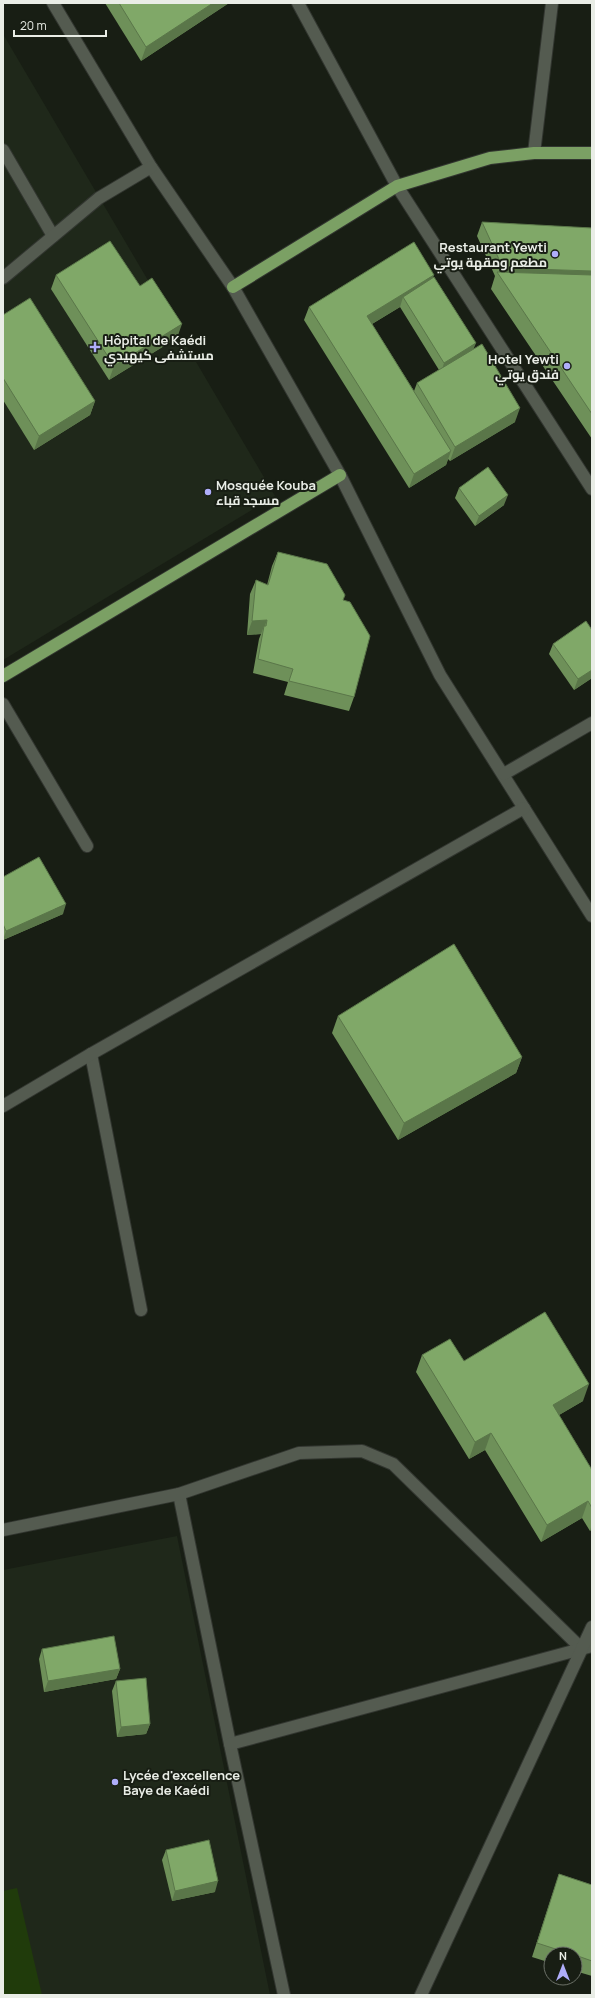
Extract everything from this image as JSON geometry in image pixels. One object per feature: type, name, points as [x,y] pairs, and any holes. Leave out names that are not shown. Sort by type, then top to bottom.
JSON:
[{"type":"main road","points":[[233,286],[397,186],[490,158],[534,153],[592,153]]},
{"type":"main road","points":[[3,676],[340,475]]},
{"type":"street","points":[[53,3],[151,167],[233,286],[340,475],[440,675],[504,774],[592,916]]},
{"type":"street","points":[[298,3],[397,186],[592,489]]},
{"type":"street","points":[[534,153],[552,3]]},
{"type":"street","points":[[3,150],[53,236]]},
{"type":"street","points":[[3,278],[99,198],[151,167]]},
{"type":"street","points":[[3,704],[86,846]]},
{"type":"street","points":[[504,774],[592,723]]},
{"type":"street","points":[[3,1106],[91,1054],[524,808]]},
{"type":"street","points":[[91,1054],[141,1310]]},
{"type":"street","points":[[3,1530],[179,1494],[299,1453],[362,1451],[393,1464],[587,1647]]},
{"type":"street","points":[[179,1494],[230,1744],[284,1995]]},
{"type":"street","points":[[421,1995],[587,1647],[592,1627]]},
{"type":"street","points":[[230,1744],[587,1647]]},
{"type":"shaded area","name":"Hôpital de Kaédi مستشفى كيهيدي","points":[[3,34],[275,496],[3,660]]},
{"type":"shaded area","name":"Lycée d'excellence Baye de Kaédi","points":[[177,1536],[270,1995],[3,1995],[3,1570]]},
{"type":"green space","points":[[17,1888],[42,1995],[3,1995],[3,1891]]},
{"type":"building","points":[[119,3],[213,3],[146,47]]},
{"type":"building","points":[[482,222],[592,228],[592,271],[503,268]]},
{"type":"building","points":[[110,241],[140,286],[152,278],[182,324],[114,366],[56,275]]},
{"type":"building","points":[[414,242],[434,275],[367,316],[451,451],[414,474],[309,307]]},
{"type":"building","name":"Hotel Yewti فندق يوتي","points":[[497,272],[592,275],[592,414]]},
{"type":"building","points":[[434,277],[476,343],[444,363],[403,297]]},
{"type":"building","points":[[30,298],[95,401],[39,436],[3,378],[3,315]]},
{"type":"building","points":[[482,344],[520,408],[455,447],[417,383]]},
{"type":"building","points":[[488,467],[508,495],[479,516],[459,488]]},
{"type":"building","points":[[278,552],[327,564],[345,595],[343,600],[350,602],[370,636],[354,697],[289,681],[293,669],[258,659],[264,626],[266,626],[267,620],[252,621],[256,580],[268,585]]},
{"type":"building","points":[[586,621],[592,630],[592,670],[578,679],[553,644]]},
{"type":"building","points":[[39,857],[66,904],[6,931],[3,924],[3,877]]},
{"type":"building","points":[[454,944],[522,1057],[404,1123],[338,1016]]},
{"type":"building","points":[[545,1312],[589,1384],[553,1405],[592,1470],[592,1508],[588,1501],[547,1525],[491,1433],[475,1442],[422,1355],[450,1339],[464,1361]]},
{"type":"building","points":[[114,1636],[120,1669],[48,1681],[42,1649]]},
{"type":"building","points":[[146,1678],[150,1724],[121,1727],[116,1681]]},
{"type":"building","points":[[209,1840],[218,1881],[175,1891],[166,1850]]},
{"type":"building","points":[[559,1874],[592,1885],[592,1961],[583,1958],[583,1946],[546,1946],[537,1943]]},
{"type":"place","name":"Restaurant Yewti مطعم ومقهة يوتي","points":[[555,254]]},
{"type":"place","name":"Hôpital de Kaédi مستشفى كيهيدي","points":[[95,347]]},
{"type":"place","name":"Hotel Yewti فندق يوتي","points":[[567,366]]},
{"type":"place","name":"Mosquée Kouba مسجد قباء","points":[[208,492]]},
{"type":"place","name":"Lycée d'excellence Baye de Kaédi","points":[[115,1782]]}]
